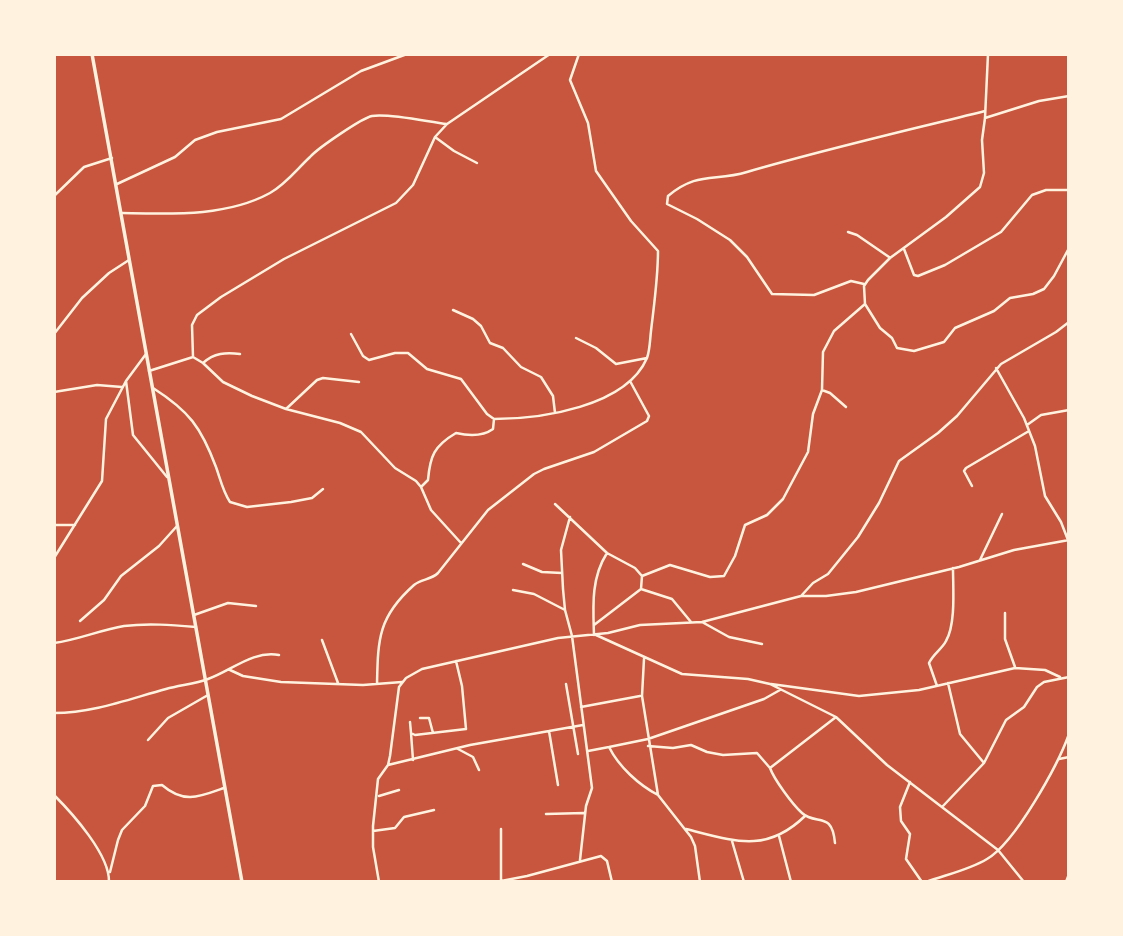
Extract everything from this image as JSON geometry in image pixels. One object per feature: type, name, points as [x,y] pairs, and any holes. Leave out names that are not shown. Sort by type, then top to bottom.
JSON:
[{"type":"main road","points":[[92,54],[242,882]]},
{"type":"street","points":[[116,184],[175,157],[195,140],[217,132],[281,119],[361,71],[407,54]]},
{"type":"street","points":[[193,357],[192,325],[197,314],[285,260],[396,203],[413,185],[435,137],[447,124],[550,54]]},
{"type":"street","points":[[351,334],[363,356],[369,360],[395,353],[408,354],[427,369],[461,379],[487,414],[494,419],[568,411],[605,396],[629,380],[647,358],[659,251],[631,220],[595,169],[588,123],[570,80],[579,54]]},
{"type":"street","points":[[988,54],[982,140],[984,173],[980,187],[946,217],[890,258],[864,284],[865,304],[897,348],[914,351],[944,342],[955,328],[994,310],[1010,298],[1044,289],[1069,248]]},
{"type":"street","points":[[985,118],[1069,96]]},
{"type":"street","points":[[864,284],[851,281],[814,295],[772,294],[742,252],[700,221],[667,204],[668,196],[694,179],[738,174],[833,147],[856,144],[985,111]]},
{"type":"street","points":[[121,213],[174,214],[241,205],[281,186],[315,152],[372,116],[447,124]]},
{"type":"street","points":[[435,137],[454,152],[477,163]]},
{"type":"street","points":[[54,196],[84,167],[111,158]]},
{"type":"street","points":[[904,249],[914,275],[918,276],[945,265],[1002,232],[1032,195],[1046,190],[1069,190]]},
{"type":"street","points":[[848,232],[857,235],[890,258]]},
{"type":"street","points":[[54,334],[82,298],[109,273],[129,260]]},
{"type":"street","points":[[642,576],[670,565],[710,577],[726,574],[745,525],[775,509],[802,464],[808,452],[813,414],[822,390],[823,352],[829,338],[865,304]]},
{"type":"street","points":[[453,310],[473,319],[481,326],[490,343],[503,348],[521,367],[541,377],[553,396],[555,414]]},
{"type":"street","points":[[801,596],[813,583],[828,574],[858,537],[899,461],[957,416],[996,368],[1069,322]]},
{"type":"street","points":[[576,338],[596,348],[616,364],[647,358]]},
{"type":"street","points":[[204,363],[210,357],[224,352],[240,354]]},
{"type":"street","points":[[54,558],[103,481],[106,419],[122,387],[146,354]]},
{"type":"street","points":[[149,371],[193,357],[204,363],[226,384],[286,409],[340,423],[361,432],[392,465],[421,487],[431,510],[461,543]]},
{"type":"street","points":[[230,670],[243,676],[281,682],[402,682],[422,669],[572,636],[594,635],[640,625],[702,622],[801,596],[856,592],[1030,547],[1069,540],[1045,496],[1038,458],[1027,425],[996,368]]},
{"type":"street","points":[[286,409],[317,380],[323,378],[359,382]]},
{"type":"street","points":[[377,684],[379,636],[388,616],[415,584],[438,573],[492,506],[539,471],[594,452],[648,421],[649,416],[629,380]]},
{"type":"street","points":[[126,381],[133,435],[167,477]]},
{"type":"street","points":[[54,392],[97,386],[122,387]]},
{"type":"street","points":[[153,388],[177,403],[188,414],[207,443],[230,502],[247,507],[291,502],[312,498],[323,489]]},
{"type":"street","points":[[822,390],[830,393],[846,407]]},
{"type":"street","points":[[1027,425],[1041,415],[1069,410]]},
{"type":"street","points":[[421,487],[428,481],[433,454],[443,442],[456,433],[469,436],[489,432],[493,429],[494,419]]},
{"type":"street","points":[[972,486],[964,471],[966,468],[1029,431]]},
{"type":"street","points":[[555,504],[607,553],[635,568],[642,576],[640,589],[594,625]]},
{"type":"street","points":[[981,561],[1002,514]]},
{"type":"street","points":[[570,517],[562,545],[565,610],[572,636],[592,788],[585,813],[580,860]]},
{"type":"street","points":[[54,525],[76,525]]},
{"type":"street","points":[[80,621],[104,600],[121,576],[159,546],[177,525]]},
{"type":"street","points":[[594,635],[596,579],[599,566],[607,553]]},
{"type":"street","points":[[523,564],[542,572],[562,573]]},
{"type":"street","points":[[937,687],[929,663],[950,633],[954,596],[953,568]]},
{"type":"street","points":[[640,589],[669,597],[691,622]]},
{"type":"street","points":[[513,590],[534,594],[565,610]]},
{"type":"street","points":[[194,615],[229,603],[256,606]]},
{"type":"street","points":[[1004,613],[1004,639],[1015,668]]},
{"type":"street","points":[[702,622],[729,637],[762,644]]},
{"type":"street","points":[[54,643],[122,626],[162,624],[196,627]]},
{"type":"street","points":[[594,635],[682,674],[748,679],[859,695],[897,694],[1015,668],[1045,670],[1060,677]]},
{"type":"street","points":[[322,640],[338,683]]},
{"type":"street","points":[[54,713],[93,709],[205,680],[255,657],[279,654]]},
{"type":"street","points":[[644,659],[642,696],[658,795]]},
{"type":"street","points":[[411,733],[415,735],[466,729],[462,687],[456,661]]},
{"type":"street","points":[[943,806],[984,763],[1006,720],[1024,707],[1040,684],[1060,677],[1069,677]]},
{"type":"street","points":[[379,882],[373,831],[379,777],[388,765],[393,745],[398,692],[402,682]]},
{"type":"street","points":[[566,684],[578,754]]},
{"type":"street","points":[[770,684],[836,717],[887,765],[998,850],[1024,882]]},
{"type":"street","points":[[948,684],[960,734],[984,763]]},
{"type":"street","points":[[588,751],[648,739],[764,699],[780,690]]},
{"type":"street","points":[[148,740],[168,718],[208,695]]},
{"type":"street","points":[[581,707],[642,696]]},
{"type":"street","points":[[770,768],[836,717]]},
{"type":"street","points":[[420,718],[429,718],[433,733]]},
{"type":"street","points":[[410,722],[413,760]]},
{"type":"street","points":[[388,765],[584,724]]},
{"type":"street","points":[[548,731],[558,785]]},
{"type":"street","points":[[910,782],[901,802],[900,816],[910,834],[906,859],[924,882],[982,862],[998,850],[1021,821],[1059,760],[1069,734]]},
{"type":"street","points":[[648,746],[673,748],[691,744],[709,753],[723,755],[757,753],[805,816],[822,820],[831,826],[835,843]]},
{"type":"street","points":[[609,747],[639,783],[658,795],[686,830],[695,846],[700,882]]},
{"type":"street","points":[[458,749],[473,757],[479,770]]},
{"type":"street","points":[[1059,760],[1069,757]]},
{"type":"street","points":[[109,882],[122,830],[145,806],[153,786],[162,785],[172,794],[184,797],[196,797],[225,788]]},
{"type":"street","points":[[378,797],[399,790]]},
{"type":"street","points":[[55,796],[83,827],[110,872]]},
{"type":"street","points":[[373,831],[395,828],[404,817],[434,810]]},
{"type":"street","points":[[546,814],[585,813]]},
{"type":"street","points":[[686,830],[732,841],[767,840],[779,836],[805,816]]},
{"type":"street","points":[[500,829],[502,880]]},
{"type":"street","points":[[779,836],[791,882]]},
{"type":"street","points":[[732,841],[744,882]]},
{"type":"street","points":[[496,882],[601,856],[605,857],[612,882]]},
{"type":"street","points":[[1066,882],[1069,874]]},
{"type":"street","points":[[527,876],[528,882]]}]
